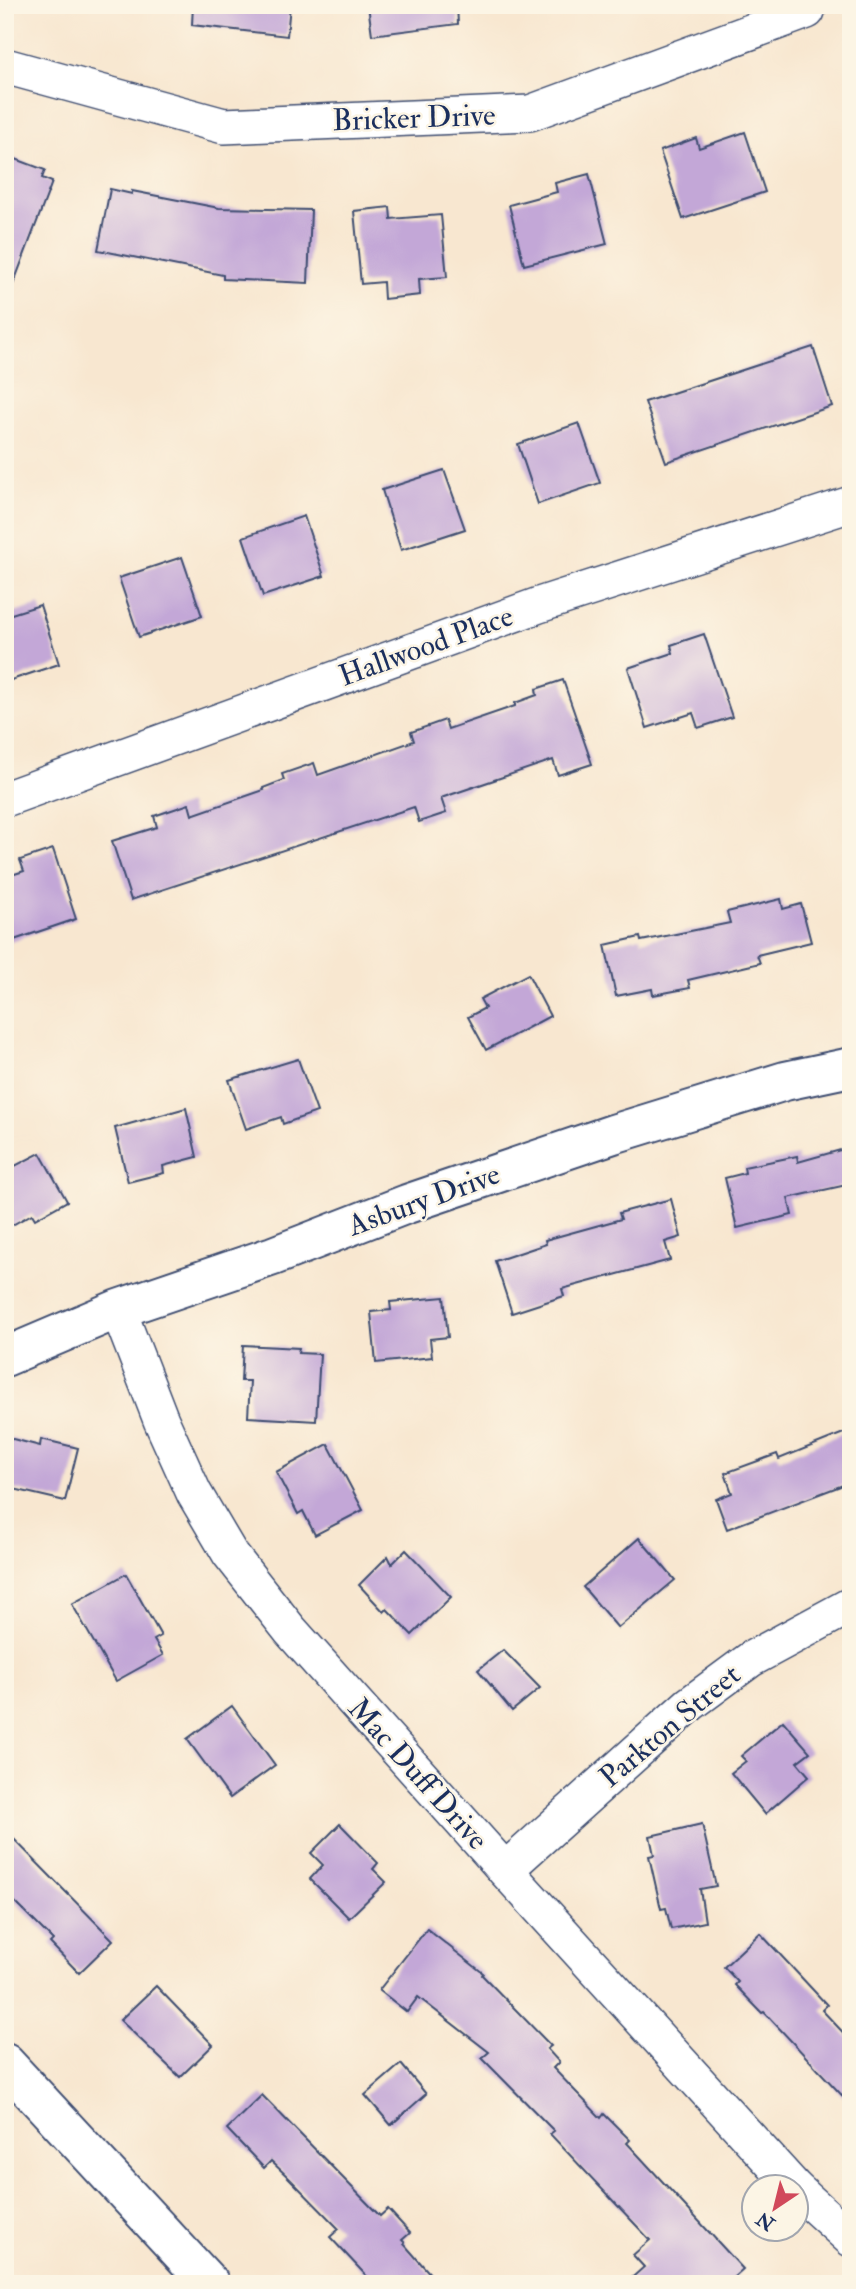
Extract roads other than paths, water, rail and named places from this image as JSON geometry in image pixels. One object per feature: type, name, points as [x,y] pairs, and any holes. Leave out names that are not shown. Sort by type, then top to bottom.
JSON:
[{"type":"street","name":"Bricker Drive","points":[[5,66],[224,126],[530,113],[807,11],[805,5]]},
{"type":"street","name":"Hallwood Place","points":[[5,799],[539,605],[851,504]]},
{"type":"street","name":"Asbury Drive","points":[[5,1357],[118,1309],[273,1256],[407,1203],[785,1081],[851,1067]]},
{"type":"street","name":"Mac Duff Drive","points":[[118,1309],[161,1420],[194,1493],[230,1553],[290,1630],[783,2174]]},
{"type":"street","name":"Parkton Street","points":[[505,1870],[690,1704],[751,1659],[851,1605]]},
{"type":"street","points":[[9,2074],[210,2284]]},
{"type":"street","name":"Mac Duff Drive","points":[[810,2201],[851,2239]]}]
